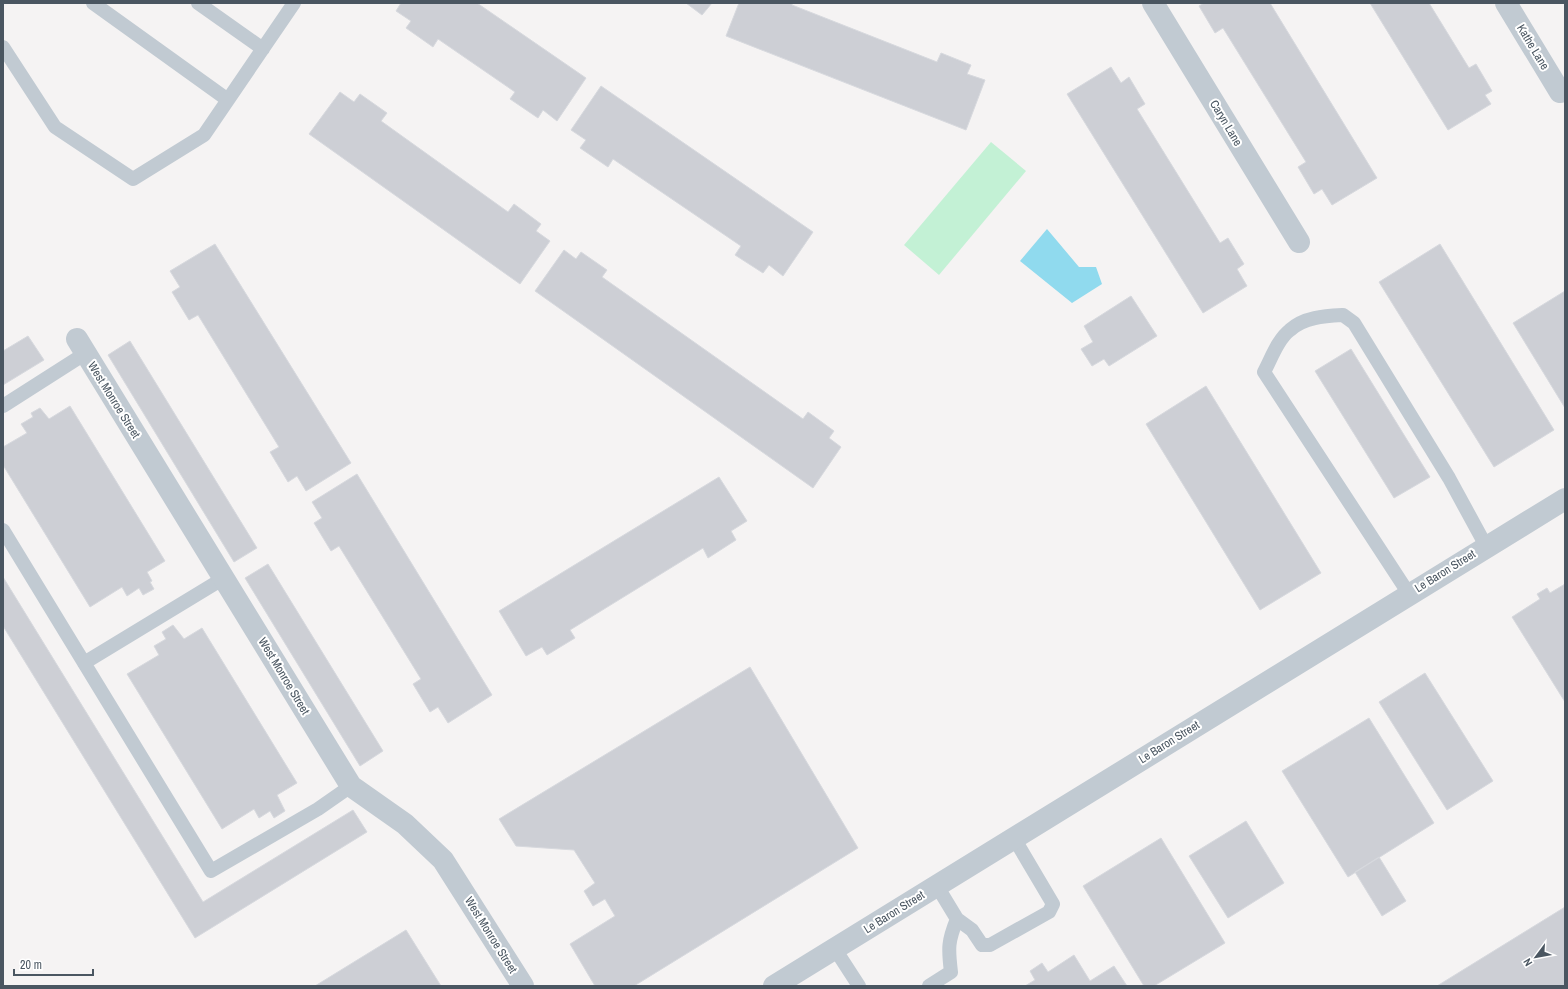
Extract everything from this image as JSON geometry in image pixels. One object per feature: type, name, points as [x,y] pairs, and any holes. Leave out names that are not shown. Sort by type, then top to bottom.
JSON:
[{"type":"street","name":"Caryn Lane","points":[[1153,3],[1299,242]]},
{"type":"street","name":"Kathe Lane","points":[[1506,3],[1560,92]]},
{"type":"street","name":"West Monroe Street","points":[[81,346],[351,786],[405,824],[444,860],[523,986]]},
{"type":"street","name":"Le Baron Street","points":[[787,983],[835,949],[1486,546],[1565,499]]},
{"type":"lane","points":[[93,3],[228,100]]},
{"type":"lane","points":[[198,3],[263,49]]},
{"type":"lane","points":[[3,47],[55,127],[133,179],[204,135],[294,3]]},
{"type":"lane","points":[[1409,594],[1264,372],[1279,345],[1290,330],[1316,317],[1343,315],[1354,323],[1449,478],[1486,546]]},
{"type":"lane","points":[[3,406],[81,346]]},
{"type":"lane","points":[[3,530],[211,871],[311,812],[351,786]]},
{"type":"lane","points":[[84,663],[224,578]]},
{"type":"lane","points":[[937,886],[957,919],[972,930],[982,945],[990,945],[1049,912],[1053,904],[1014,838]]},
{"type":"lane","points":[[929,986],[951,972],[948,952],[949,940],[957,919]]},
{"type":"lane","points":[[835,949],[859,986]]},
{"type":"green space","points":[[991,142],[1026,171],[939,275],[904,245]]},
{"type":"water","points":[[1047,229],[1079,267],[1096,267],[1102,284],[1072,303],[1020,261]]},
{"type":"building","points":[[401,3],[477,3],[586,78],[557,121],[543,110],[538,118],[510,99],[515,92],[438,39],[433,47],[406,28],[411,21],[396,11]]},
{"type":"building","points":[[686,3],[712,3],[702,15]]},
{"type":"building","points":[[739,3],[792,3],[792,5],[937,62],[941,53],[971,65],[967,74],[985,80],[966,130],[726,36]]},
{"type":"building","points":[[1204,3],[1270,3],[1377,178],[1332,205],[1322,189],[1314,194],[1298,167],[1306,162],[1223,28],[1215,33],[1199,6]]},
{"type":"building","points":[[1370,3],[1429,3],[1469,68],[1476,64],[1492,91],[1485,95],[1491,104],[1448,130]]},
{"type":"building","points":[[1111,67],[1121,83],[1129,77],[1145,104],[1137,109],[1220,243],[1228,238],[1244,264],[1237,269],[1247,286],[1203,313],[1067,94]]},
{"type":"building","points":[[601,86],[813,232],[783,276],[769,265],[763,273],[735,255],[741,246],[613,159],[608,167],[580,148],[586,140],[571,130]]},
{"type":"building","points":[[340,92],[354,102],[360,94],[387,113],[381,121],[508,212],[514,204],[541,224],[536,231],[550,241],[520,284],[309,134]]},
{"type":"building","points":[[215,244],[351,463],[306,491],[297,476],[288,482],[270,452],[279,447],[198,315],[189,320],[172,292],[180,287],[170,271]]},
{"type":"building","points":[[1440,244],[1554,430],[1494,467],[1379,282]]},
{"type":"building","points":[[564,250],[576,259],[581,252],[607,270],[602,277],[803,419],[808,412],[834,431],[829,438],[841,447],[813,488],[535,291]]},
{"type":"building","points":[[1565,291],[1565,408],[1513,323]]},
{"type":"building","points":[[1131,296],[1157,336],[1109,366],[1104,359],[1092,366],[1081,349],[1093,342],[1084,326]]},
{"type":"building","points":[[28,336],[44,360],[3,385],[3,351]]},
{"type":"building","points":[[130,341],[257,548],[234,562],[108,355]]},
{"type":"building","points":[[1351,349],[1430,477],[1394,498],[1315,371]]},
{"type":"building","points":[[1206,386],[1321,573],[1260,610],[1146,424]]},
{"type":"building","points":[[70,406],[165,561],[147,572],[154,589],[143,595],[139,588],[127,596],[122,587],[90,607],[3,465],[3,447],[27,433],[21,424],[33,417],[31,413],[40,408],[49,419]]},
{"type":"building","points":[[357,474],[492,695],[448,723],[438,707],[430,712],[413,684],[421,679],[339,546],[331,551],[314,523],[322,518],[312,502]]},
{"type":"building","points":[[719,477],[747,521],[731,531],[736,540],[708,558],[703,548],[570,630],[575,638],[547,655],[542,647],[526,656],[499,611]]},
{"type":"building","points":[[268,564],[383,751],[360,766],[245,578]]},
{"type":"building","points":[[3,577],[203,902],[353,810],[367,832],[195,938],[3,626]]},
{"type":"building","points":[[1565,584],[1565,702],[1512,617],[1540,599],[1537,594],[1547,588],[1550,593]]},
{"type":"building","points":[[173,625],[184,639],[202,628],[297,783],[277,795],[285,811],[274,818],[270,811],[259,818],[254,809],[222,829],[127,674],[159,655],[154,646],[166,639],[162,632]]},
{"type":"building","points":[[750,667],[858,848],[634,986],[595,986],[570,944],[615,916],[605,899],[593,906],[584,891],[595,883],[574,850],[516,846],[499,819]]},
{"type":"building","points":[[1425,673],[1493,781],[1447,810],[1379,702]]},
{"type":"building","points":[[1369,718],[1434,823],[1348,877],[1282,771]]},
{"type":"building","points":[[1246,821],[1284,883],[1228,918],[1189,856]]},
{"type":"building","points":[[1161,838],[1225,943],[1154,986],[1144,986],[1083,886]]},
{"type":"building","points":[[1379,857],[1406,901],[1382,916],[1355,872]]},
{"type":"building","points":[[1565,907],[1565,986],[1437,986]]},
{"type":"building","points":[[406,930],[441,986],[315,986]]},
{"type":"building","points":[[1074,955],[1090,981],[1114,966],[1127,986],[1025,986],[1035,980],[1030,971],[1042,963],[1048,972]]}]
